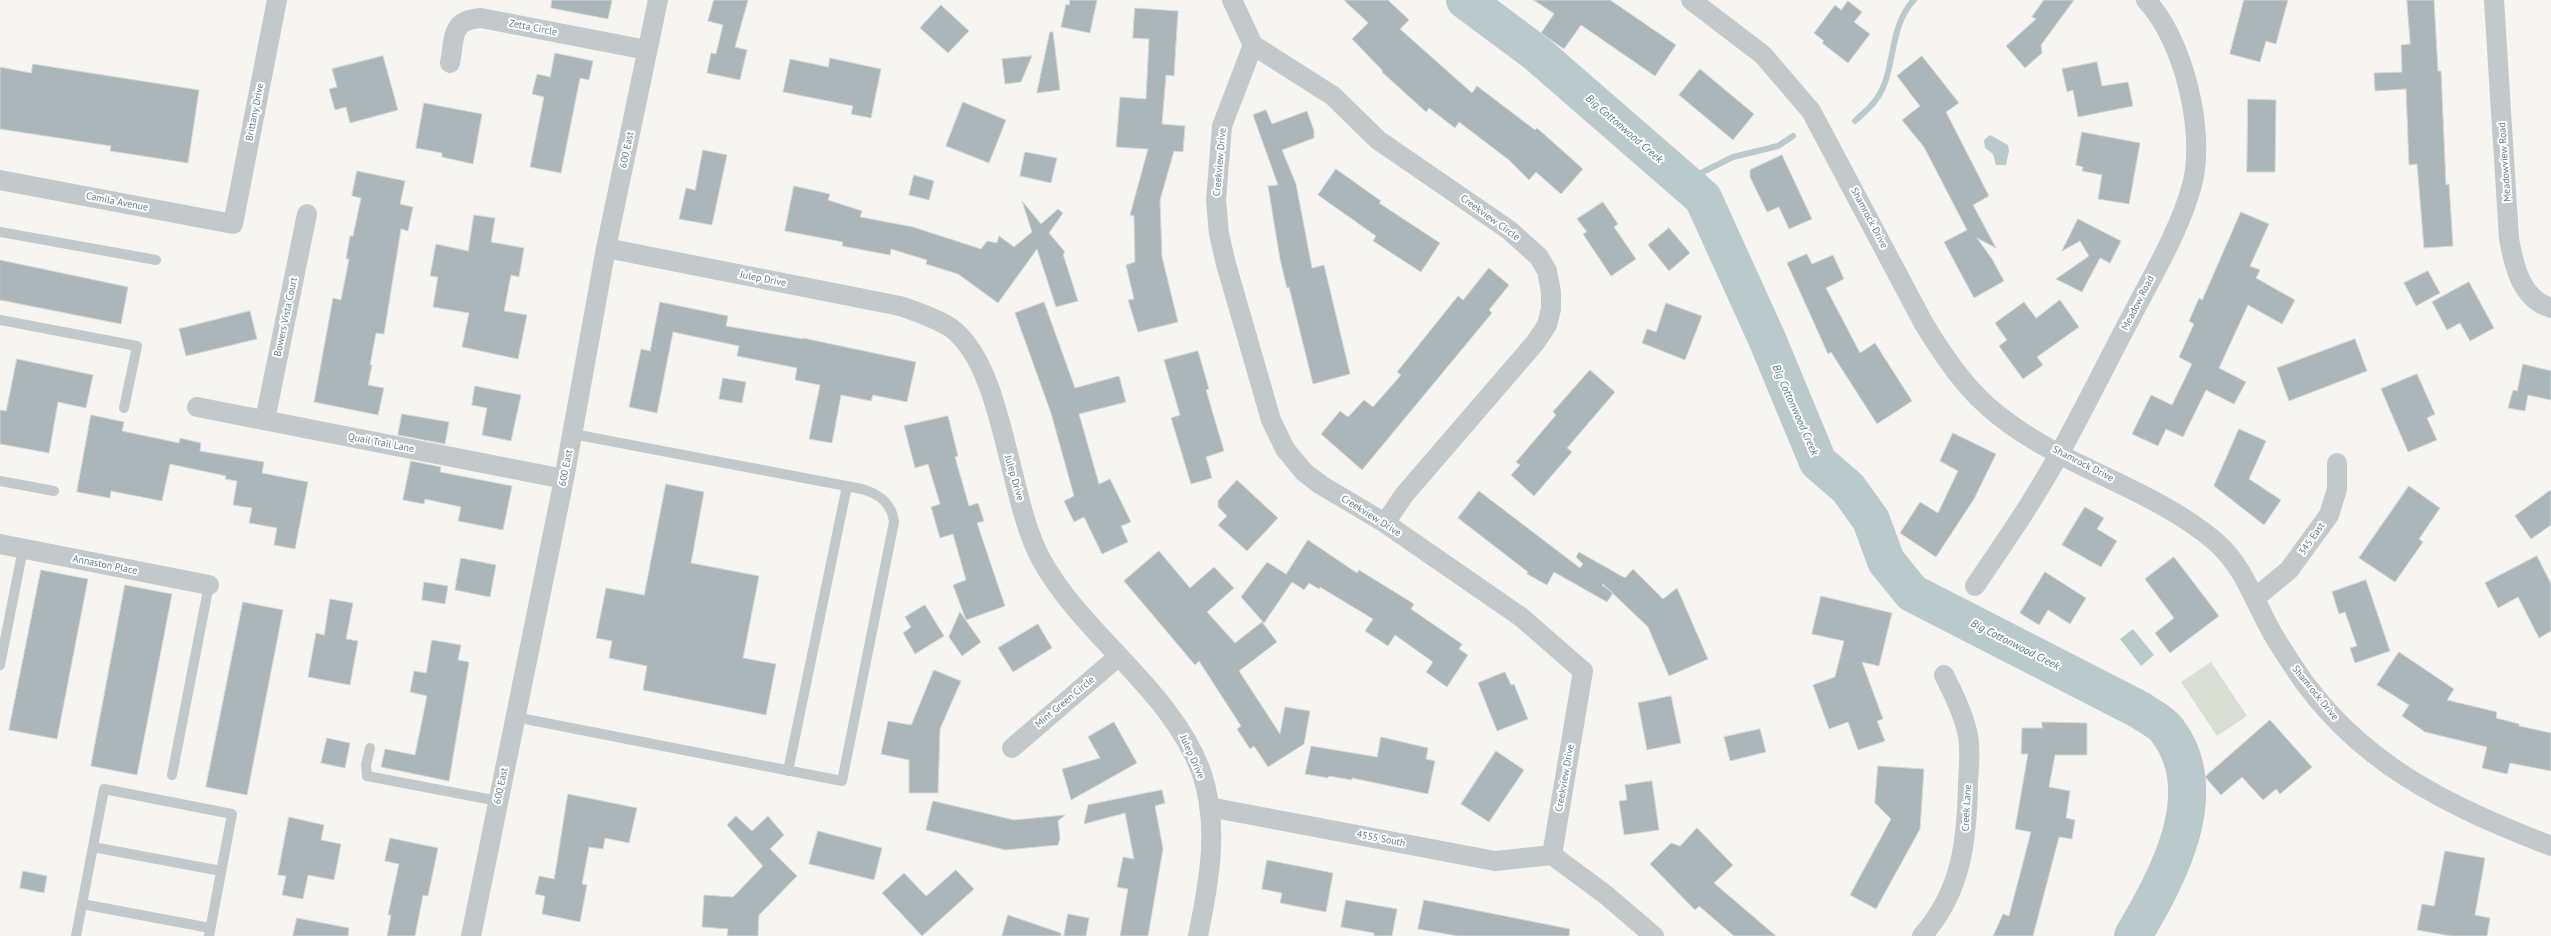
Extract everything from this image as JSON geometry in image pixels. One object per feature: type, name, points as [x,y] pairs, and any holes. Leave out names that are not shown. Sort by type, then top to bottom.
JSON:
[{"type":"street","name":"Brittany Drive","points":[[233,224],[277,0]]},
{"type":"street","name":"600 East","points":[[471,936],[573,434],[606,248],[658,0]]},
{"type":"street","points":[[1232,0],[1253,45]]},
{"type":"street","name":"Shamrock Drive","points":[[1691,0],[1763,55],[1811,111],[1924,324],[1944,357],[1964,382],[1999,416],[2060,453],[2180,514],[2218,544],[2237,566],[2255,598],[2269,628],[2298,673],[2330,714],[2369,751],[2428,791],[2479,818],[2551,846]]},
{"type":"street","name":"Meadowview Road","points":[[2494,0],[2509,239],[2514,268],[2532,296],[2551,308]]},
{"type":"street","name":"Meadow Road","points":[[1975,586],[2040,487],[2060,453],[2145,290],[2183,212],[2193,184],[2196,152],[2192,95],[2172,42],[2152,2]]},
{"type":"street","name":"Zetta Circle","points":[[450,63],[457,26],[464,20],[481,18],[647,50]]},
{"type":"street","name":"Creekview Drive","points":[[1253,45],[1222,126],[1216,200],[1219,234],[1226,264],[1271,420],[1285,449],[1304,472],[1321,485],[1385,523],[1521,617],[1583,671],[1552,855]]},
{"type":"street","name":"Creekview Circle","points":[[1253,45],[1333,96],[1378,140],[1509,230],[1539,258],[1547,271],[1551,292],[1551,309],[1547,325],[1535,343],[1404,495],[1385,523]]},
{"type":"street","name":"Camila Avenue","points":[[0,180],[233,224]]},
{"type":"street","name":"Bowers Vista Court","points":[[265,420],[307,214]]},
{"type":"street","name":"Julep Drive","points":[[606,248],[900,306],[926,316],[952,329],[975,355],[989,388],[1027,522],[1041,560],[1066,596],[1119,656],[1186,737],[1201,772],[1210,807],[1212,845],[1210,866],[1198,936]]},
{"type":"street","name":"Quail Trail Lane","points":[[197,407],[564,479]]},
{"type":"street","name":"345 East","points":[[2255,598],[2290,570],[2329,515],[2337,489],[2337,463]]},
{"type":"street","name":"Annaston Place","points":[[0,544],[209,585]]},
{"type":"street","name":"Mint Green Circle","points":[[1012,748],[1119,656]]},
{"type":"street","name":"Creek Lane","points":[[1922,936],[1930,926],[1954,884],[1963,855],[1967,826],[1968,733],[1959,704],[1944,675]]},
{"type":"street","name":"4555 South","points":[[1210,807],[1495,861],[1552,855]]},
{"type":"street","points":[[1552,855],[1606,896],[1654,936]]},
{"type":"lane","points":[[0,232],[156,260]]},
{"type":"lane","points":[[0,320],[136,346],[124,408]]},
{"type":"lane","points":[[515,718],[842,781],[894,522],[891,510],[881,497],[874,493],[847,486],[573,434]]},
{"type":"lane","points":[[0,481],[54,491]]},
{"type":"lane","points":[[788,771],[847,486]]},
{"type":"lane","points":[[0,665],[23,549]]},
{"type":"lane","points":[[172,775],[209,585]]},
{"type":"lane","points":[[370,748],[366,765],[367,776],[498,802]]},
{"type":"lane","points":[[76,936],[82,904],[104,789],[232,814],[210,932],[82,904]]},
{"type":"lane","points":[[93,847],[221,871]]},
{"type":"shaded area","points":[[1990,135],[2008,145],[2009,151],[2006,165],[1996,165],[1993,154],[1985,148],[1984,140]]},
{"type":"shaded area","points":[[2133,629],[2154,655],[2141,666],[2120,639]]},
{"type":"shaded area","points":[[2211,662],[2247,716],[2217,736],[2181,682]]},
{"type":"building","points":[[552,0],[612,0],[608,19],[551,8]]},
{"type":"building","points":[[714,0],[748,0],[735,47],[747,50],[740,80],[707,73],[711,53],[716,54],[723,25],[708,21]]},
{"type":"building","points":[[1070,0],[1097,0],[1090,33],[1061,27],[1066,4],[1069,5]]},
{"type":"building","points":[[1344,0],[1388,0],[1409,20],[1400,29],[1472,93],[1477,86],[1535,130],[1537,128],[1583,169],[1561,194],[1536,172],[1529,180],[1509,160],[1459,122],[1455,128],[1429,108],[1426,112],[1382,72],[1383,71],[1352,39],[1368,23]]},
{"type":"building","points":[[1534,0],[1610,0],[1676,45],[1655,76],[1581,25],[1564,49],[1541,33],[1554,14]]},
{"type":"building","points":[[2044,0],[2074,0],[2041,45],[2042,53],[2025,68],[2006,46],[2036,19],[2032,17]]},
{"type":"building","points":[[2244,0],[2288,0],[2276,44],[2266,41],[2260,62],[2230,54]]},
{"type":"building","points":[[2407,0],[2434,0],[2438,71],[2441,71],[2446,185],[2449,184],[2453,246],[2424,248],[2417,164],[2409,165],[2406,89],[2375,91],[2374,73],[2402,72],[2401,45],[2410,44]]},
{"type":"building","points":[[1848,1],[1862,12],[1854,22],[1870,34],[1848,63],[1822,43],[1824,41],[1814,33],[1835,5],[1841,10]]},
{"type":"building","points":[[941,5],[969,31],[948,53],[920,28]]},
{"type":"building","points":[[1135,8],[1178,11],[1174,76],[1166,75],[1162,124],[1185,126],[1183,152],[1174,151],[1160,200],[1162,257],[1178,322],[1138,332],[1128,300],[1134,299],[1126,265],[1135,262],[1134,216],[1130,215],[1148,149],[1116,147],[1120,97],[1146,99],[1149,39],[1133,38]]},
{"type":"building","points":[[1050,32],[1053,32],[1060,90],[1037,93]]},
{"type":"building","points":[[555,53],[593,61],[589,80],[580,78],[561,173],[530,167],[544,97],[532,94],[537,74],[550,77]]},
{"type":"building","points":[[383,56],[398,110],[350,123],[346,107],[335,110],[329,89],[337,87],[332,69]]},
{"type":"building","points":[[1032,56],[1021,82],[1005,84],[1002,59]]},
{"type":"building","points":[[1922,56],[1959,103],[1946,112],[1989,196],[1973,205],[1996,248],[1977,238],[1992,259],[2004,281],[1974,298],[1944,242],[1967,230],[1924,147],[1902,120],[1920,106],[1897,76]]},
{"type":"building","points":[[830,58],[881,69],[871,118],[851,114],[853,106],[783,92],[790,59],[828,67]]},
{"type":"building","points":[[2097,62],[2102,86],[2128,82],[2133,106],[2078,117],[2073,90],[2067,92],[2062,69]]},
{"type":"building","points":[[33,64],[199,90],[188,163],[110,151],[111,146],[0,129],[0,67],[31,73]]},
{"type":"building","points":[[1700,69],[1754,114],[1733,140],[1679,95]]},
{"type":"building","points":[[2248,99],[2276,100],[2275,172],[2247,172]]},
{"type":"building","points":[[963,102],[1006,120],[989,163],[946,146]]},
{"type":"building","points":[[424,103],[482,114],[473,164],[442,157],[442,153],[416,148]]},
{"type":"building","points":[[1266,110],[1272,124],[1307,111],[1314,131],[1314,138],[1282,150],[1296,184],[1312,268],[1324,265],[1350,374],[1313,384],[1289,287],[1287,288],[1280,259],[1268,186],[1278,185],[1253,115]]},
{"type":"building","points":[[2082,132],[2140,143],[2129,204],[2098,199],[2102,175],[2082,171],[2083,167],[2076,165]]},
{"type":"building","points":[[703,150],[727,155],[712,225],[679,219],[686,188],[695,190]]},
{"type":"building","points":[[1025,152],[1057,158],[1051,183],[1020,176]]},
{"type":"building","points":[[1782,155],[1812,219],[1789,229],[1779,207],[1767,212],[1750,177],[1750,170]]},
{"type":"building","points":[[1336,169],[1381,201],[1379,203],[1440,243],[1421,272],[1373,241],[1376,236],[1318,195]]},
{"type":"building","points":[[357,171],[405,181],[400,204],[413,207],[408,231],[401,229],[384,334],[376,333],[370,365],[372,365],[368,385],[384,388],[378,415],[314,402],[333,298],[341,300],[349,259],[346,259],[350,236],[353,236],[361,198],[352,196]]},
{"type":"building","points":[[914,175],[934,181],[929,200],[909,195]]},
{"type":"building","points":[[794,186],[830,194],[828,200],[862,211],[860,217],[913,227],[981,249],[987,241],[997,243],[999,236],[1014,247],[1032,232],[1022,201],[1041,224],[1058,209],[1063,213],[1049,233],[1065,252],[1063,254],[1078,301],[1056,307],[1037,249],[998,303],[958,274],[926,264],[927,260],[891,249],[890,255],[842,246],[843,242],[785,231]]},
{"type":"building","points":[[1603,202],[1618,224],[1614,227],[1636,259],[1611,276],[1583,234],[1587,232],[1577,219]]},
{"type":"building","points":[[2241,212],[2269,224],[2250,266],[2260,270],[2256,278],[2295,300],[2282,324],[2248,305],[2219,368],[2246,382],[2234,404],[2206,390],[2183,437],[2166,429],[2158,446],[2132,434],[2151,395],[2172,405],[2192,364],[2179,357],[2194,324],[2189,321],[2199,298],[2202,300]]},
{"type":"building","points":[[474,215],[495,218],[491,242],[524,248],[519,277],[511,275],[504,311],[527,315],[518,359],[462,347],[469,313],[433,307],[438,277],[430,276],[436,244],[468,251]]},
{"type":"building","points":[[2078,219],[2121,241],[2110,263],[2100,258],[2082,292],[2056,279],[2089,256],[2080,241],[2062,251]]},
{"type":"building","points":[[1669,228],[1690,253],[1669,271],[1648,245]]},
{"type":"building","points":[[1807,254],[1812,264],[1833,255],[1844,279],[1826,288],[1860,353],[1875,343],[1912,401],[1877,424],[1831,352],[1828,354],[1787,263]]},
{"type":"building","points":[[0,260],[128,287],[121,324],[0,300]]},
{"type":"building","points":[[1489,268],[1509,285],[1489,310],[1492,313],[1362,470],[1321,434],[1340,411],[1348,417],[1364,400],[1373,407],[1401,375],[1397,372],[1458,296],[1463,300]]},
{"type":"building","points":[[2428,271],[2440,293],[2416,306],[2404,283]]},
{"type":"building","points":[[2469,282],[2494,328],[2470,341],[2460,323],[2447,330],[2432,302]]},
{"type":"building","points":[[2060,300],[2079,327],[2037,357],[2043,365],[2023,379],[1999,346],[2007,340],[1995,323],[2024,302],[2036,318]]},
{"type":"building","points":[[660,302],[728,316],[726,326],[803,338],[916,362],[907,402],[873,395],[871,401],[841,395],[832,443],[809,439],[820,385],[795,380],[797,368],[737,356],[739,346],[673,332],[657,413],[629,407],[641,349],[650,351]]},
{"type":"building","points":[[1044,302],[1075,388],[1119,376],[1126,402],[1079,414],[1099,484],[1110,479],[1131,522],[1121,526],[1128,542],[1102,554],[1084,517],[1074,522],[1064,501],[1074,496],[1051,413],[1015,313]]},
{"type":"building","points":[[1666,303],[1702,316],[1685,360],[1642,343],[1647,329],[1656,332]]},
{"type":"building","points":[[250,311],[257,339],[186,356],[179,329]]},
{"type":"building","points":[[2355,339],[2367,371],[2289,401],[2277,368]]},
{"type":"building","points":[[1198,351],[1209,389],[1206,390],[1224,451],[1206,457],[1212,478],[1191,484],[1171,418],[1180,415],[1164,360]]},
{"type":"building","points":[[17,359],[93,375],[86,408],[58,402],[49,453],[0,444],[0,410],[6,411]]},
{"type":"building","points":[[2523,364],[2551,371],[2551,400],[2528,395],[2525,411],[2508,408],[2513,390],[2517,391]]},
{"type":"building","points":[[1590,370],[1615,392],[1567,448],[1572,452],[1534,496],[1511,475],[1520,465],[1516,462],[1556,415],[1553,412]]},
{"type":"building","points":[[2417,374],[2435,414],[2427,418],[2437,440],[2408,452],[2381,389]]},
{"type":"building","points":[[723,378],[746,382],[742,403],[719,399]]},
{"type":"building","points":[[475,386],[521,395],[511,441],[482,435],[487,408],[472,405]]},
{"type":"building","points":[[402,414],[449,422],[445,444],[398,435]]},
{"type":"building","points":[[91,415],[124,422],[122,431],[179,443],[180,438],[201,443],[200,451],[264,462],[262,473],[308,482],[295,549],[274,545],[277,528],[249,523],[252,508],[233,505],[237,481],[225,479],[226,476],[170,464],[162,501],[111,491],[110,498],[77,492]]},
{"type":"building","points":[[948,416],[958,456],[955,457],[969,506],[978,503],[984,521],[977,523],[1005,606],[966,620],[953,585],[966,580],[953,534],[940,538],[931,507],[940,504],[928,464],[915,468],[904,426]]},
{"type":"building","points":[[2239,429],[2266,441],[2249,479],[2281,500],[2264,525],[2214,486]]},
{"type":"building","points":[[1953,433],[1996,454],[1974,499],[1936,557],[1900,533],[1920,502],[1938,513],[1958,471],[1940,461]]},
{"type":"building","points":[[411,461],[441,467],[440,472],[512,486],[503,530],[458,521],[461,507],[425,499],[424,504],[403,500]]},
{"type":"building","points":[[1237,480],[1278,518],[1247,551],[1218,525],[1227,516],[1218,507],[1218,501]]},
{"type":"building","points":[[666,484],[704,492],[691,563],[759,576],[743,658],[776,664],[766,715],[643,690],[647,666],[609,658],[612,641],[596,638],[606,588],[644,595]]},
{"type":"building","points":[[2409,486],[2440,508],[2419,539],[2423,542],[2395,582],[2359,558]]},
{"type":"building","points":[[2551,490],[2551,525],[2531,539],[2515,516]]},
{"type":"building","points":[[1479,491],[1580,568],[1583,564],[1576,557],[1579,552],[1625,578],[1633,569],[1663,599],[1677,588],[1708,659],[1669,676],[1648,627],[1613,593],[1607,602],[1554,572],[1547,585],[1527,574],[1528,572],[1458,518]]},
{"type":"building","points":[[2085,507],[2104,518],[2097,529],[2117,541],[2101,567],[2062,545]]},
{"type":"building","points":[[1308,540],[1357,573],[1359,570],[1414,604],[1411,609],[1462,644],[1459,649],[1468,655],[1447,687],[1426,672],[1433,662],[1395,635],[1388,646],[1365,631],[1373,619],[1320,587],[1319,589],[1309,583],[1304,590],[1292,582],[1264,623],[1241,597],[1267,562],[1286,574]]},
{"type":"building","points":[[1159,551],[1190,588],[1214,567],[1234,588],[1207,612],[1235,643],[1262,622],[1277,642],[1239,671],[1280,734],[1285,707],[1310,711],[1304,744],[1268,767],[1254,746],[1250,749],[1237,729],[1241,726],[1199,661],[1195,665],[1124,581]]},
{"type":"building","points":[[2537,556],[2551,584],[2551,631],[2539,638],[2518,597],[2498,608],[2485,583]]},
{"type":"building","points":[[2174,557],[2219,616],[2170,653],[2155,633],[2174,618],[2145,579]]},
{"type":"building","points":[[461,558],[496,565],[490,597],[455,590]]},
{"type":"building","points":[[41,570],[88,579],[57,739],[9,730]]},
{"type":"building","points":[[2045,572],[2086,598],[2070,624],[2048,610],[2039,625],[2020,613]]},
{"type":"building","points":[[2366,580],[2390,651],[2355,663],[2350,648],[2357,646],[2345,612],[2339,614],[2332,592]]},
{"type":"building","points":[[424,582],[448,586],[445,604],[422,600]]},
{"type":"building","points":[[125,585],[172,594],[137,775],[91,766]]},
{"type":"building","points":[[1821,596],[1892,613],[1879,666],[1862,662],[1883,719],[1877,721],[1885,741],[1858,750],[1848,722],[1829,729],[1813,685],[1835,677],[1844,641],[1812,634]]},
{"type":"building","points":[[330,599],[353,603],[346,639],[358,641],[350,685],[308,677],[316,633],[324,635]]},
{"type":"building","points":[[243,602],[283,610],[247,795],[206,787]]},
{"type":"building","points":[[925,605],[944,636],[915,654],[903,633],[911,627],[905,617]]},
{"type":"building","points":[[960,612],[981,642],[962,656],[949,637]]},
{"type":"building","points":[[1038,624],[1052,648],[1013,672],[998,648]]},
{"type":"building","points":[[432,640],[461,645],[458,660],[469,662],[449,781],[381,767],[385,749],[415,755],[427,696],[410,692],[414,671],[426,673]]},
{"type":"building","points":[[2399,652],[2454,689],[2447,700],[2497,712],[2496,718],[2519,724],[2519,726],[2551,733],[2551,771],[2510,763],[2507,774],[2482,768],[2487,747],[2425,732],[2402,716],[2409,705],[2377,685]]},
{"type":"building","points":[[934,670],[961,681],[940,729],[938,793],[909,793],[909,760],[881,754],[888,721],[911,725]]},
{"type":"building","points":[[1505,672],[1511,685],[1514,684],[1528,719],[1497,731],[1478,683]]},
{"type":"building","points":[[1671,696],[1681,743],[1647,750],[1638,703]]},
{"type":"building","points":[[2270,720],[2312,767],[2280,794],[2276,789],[2263,800],[2242,777],[2221,795],[2205,777]]},
{"type":"building","points":[[1114,722],[1137,763],[1071,800],[1062,769],[1100,758],[1088,737]]},
{"type":"building","points":[[2042,722],[2087,723],[2087,755],[2055,755],[2049,787],[2070,791],[2066,818],[2075,820],[2072,839],[2059,837],[2033,936],[1993,936],[2003,914],[2009,916],[2031,832],[2015,829],[2028,754],[2021,754],[2022,728],[2042,728]]},
{"type":"building","points":[[1760,729],[1766,752],[1730,761],[1724,737]]},
{"type":"building","points":[[1381,737],[1428,748],[1426,759],[1435,761],[1428,794],[1352,778],[1352,780],[1329,776],[1328,778],[1305,774],[1311,746],[1377,757]]},
{"type":"building","points":[[327,738],[350,743],[345,768],[321,763]]},
{"type":"building","points":[[1496,751],[1524,770],[1489,822],[1461,804]]},
{"type":"building","points":[[1878,766],[1924,769],[1920,829],[1876,909],[1850,895],[1891,819],[1875,803]]},
{"type":"building","points":[[1652,781],[1659,830],[1624,835],[1619,801],[1627,800],[1625,785]]},
{"type":"building","points":[[1162,790],[1165,803],[1155,806],[1163,849],[1148,936],[1120,936],[1128,889],[1117,887],[1123,857],[1134,859],[1125,813],[1084,824],[1088,805]]},
{"type":"building","points":[[568,794],[637,808],[629,843],[605,838],[603,849],[589,847],[582,884],[587,885],[580,922],[542,914],[545,896],[535,894],[539,876],[554,879]]},
{"type":"building","points":[[933,801],[1014,820],[1065,815],[1058,821],[1060,838],[1058,845],[1005,850],[926,830]]},
{"type":"building","points":[[736,816],[752,831],[768,816],[784,835],[770,849],[797,876],[759,915],[758,936],[727,936],[728,929],[702,927],[704,895],[733,897],[763,866],[727,825]]},
{"type":"building","points":[[289,817],[324,825],[321,840],[341,844],[334,880],[308,875],[303,899],[282,895],[286,876],[278,875]]},
{"type":"building","points":[[1697,828],[1733,865],[1714,883],[1776,936],[1734,936],[1699,906],[1695,910],[1650,864],[1671,843],[1680,846]]},
{"type":"building","points":[[818,831],[882,848],[874,880],[809,864]]},
{"type":"building","points":[[390,838],[438,848],[428,896],[423,895],[415,936],[387,936],[391,915],[388,915],[399,864],[385,861]]},
{"type":"building","points":[[2445,851],[2485,858],[2475,915],[2490,918],[2487,936],[2451,936],[2417,930],[2422,904],[2434,906]]},
{"type":"building","points":[[1267,860],[1333,873],[1326,912],[1280,903],[1282,893],[1262,889]]},
{"type":"building","points":[[956,870],[974,889],[922,936],[882,893],[904,873],[926,896]]},
{"type":"building","points":[[23,871],[47,876],[44,893],[20,888]]},
{"type":"building","points":[[1346,900],[1397,909],[1392,936],[1374,936],[1374,933],[1341,927]]},
{"type":"building","points":[[1424,900],[1570,929],[1569,936],[1458,936],[1418,929]]},
{"type":"building","points":[[1068,914],[1089,918],[1086,936],[1064,936]]},
{"type":"building","points":[[1008,915],[1061,933],[1061,936],[1002,936]]},
{"type":"building","points":[[297,918],[349,928],[348,936],[293,936]]},
{"type":"waterway","name":"Big Cottonwood Creek","points":[[1465,0],[1535,52],[1703,198],[1767,339],[1818,462],[1848,488],[1871,520],[1886,561],[1912,593],[2140,710],[2167,730],[2181,755],[2187,781],[2186,808],[2181,835],[2171,862],[2159,888],[2133,936]]},
{"type":"waterway","points":[[1855,121],[1873,104],[1882,90],[1887,77],[1900,24],[1905,11],[1914,0]]},
{"type":"waterway","points":[[1687,183],[1699,174],[1733,157],[1778,146],[1793,136]]}]
